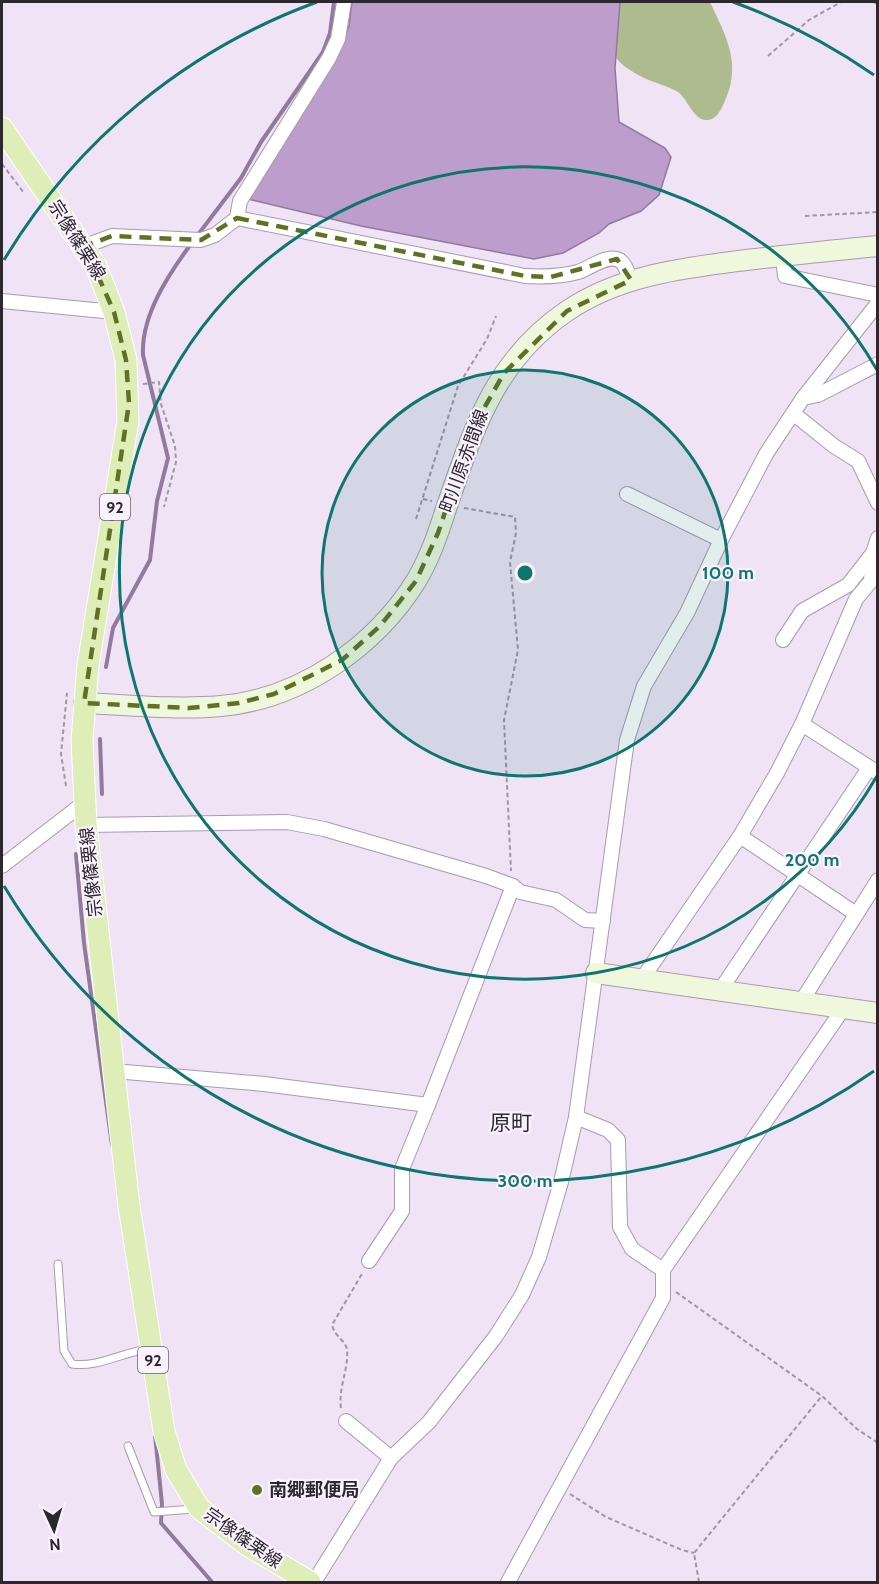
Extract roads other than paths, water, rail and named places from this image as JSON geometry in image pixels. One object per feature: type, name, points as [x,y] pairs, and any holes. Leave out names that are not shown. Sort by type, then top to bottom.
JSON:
[{"type":"main road","name":"宗像篠栗線","points":[[2,128],[84,246],[105,285],[126,360],[128,385],[126,444],[84,703],[85,802],[129,1206],[169,1450],[176,1470],[199,1508],[247,1545],[312,1582]]},
{"type":"main road","name":"町川原赤間線","points":[[84,703],[189,708],[222,706],[274,694],[321,672],[359,646],[396,608],[416,581],[428,557],[465,451],[486,401],[519,353],[567,311],[631,280],[685,268],[878,246]]},
{"type":"main road","points":[[597,973],[878,1013]]},
{"type":"street","points":[[84,246],[112,236],[201,240],[215,235],[237,218],[240,201],[329,58],[338,39],[344,2]]},
{"type":"street","points":[[237,218],[525,276],[551,278],[579,272],[607,259],[617,259],[623,263],[631,280]]},
{"type":"street","points":[[783,256],[785,276],[878,295]]},
{"type":"street","points":[[2,301],[114,312]]},
{"type":"street","points":[[312,1582],[392,1458],[429,1422],[496,1336],[522,1295],[539,1257],[561,1182],[576,1117],[581,1065],[597,973],[627,740],[644,686],[687,614],[721,540],[766,454],[803,398],[878,303]]},
{"type":"street","points":[[803,398],[818,395],[878,364]]},
{"type":"street","points":[[794,414],[834,446],[858,461],[878,503]]},
{"type":"street","points":[[627,494],[721,540]]},
{"type":"street","points":[[642,979],[740,836],[802,724],[856,599],[871,580],[873,553],[878,538]]},
{"type":"street","points":[[783,640],[802,611],[848,585],[873,553]]},
{"type":"street","points":[[721,989],[873,770],[802,724]]},
{"type":"street","points":[[2,866],[85,802]]},
{"type":"street","points":[[86,825],[287,822],[324,830],[513,886],[520,891],[556,900],[585,920],[603,921]]},
{"type":"street","points":[[740,836],[856,914]]},
{"type":"street","points":[[801,1002],[878,880]]},
{"type":"street","points":[[369,1261],[402,1211],[402,1169],[513,886]]},
{"type":"street","points":[[508,1582],[663,1298],[663,1270],[843,1009]]},
{"type":"street","points":[[114,1071],[264,1084],[428,1105]]},
{"type":"street","points":[[576,1117],[608,1130],[618,1140],[620,1227],[632,1249],[663,1270]]},
{"type":"street","points":[[346,1422],[392,1458]]},
{"type":"lane","points":[[58,1264],[64,1351],[72,1364],[93,1365],[130,1351],[151,1349]]},
{"type":"lane","points":[[129,1446],[154,1512],[199,1508]]},
{"type":"waterway","points":[[197,236],[241,178],[261,142],[323,52],[330,33],[334,2]]},
{"type":"waterway","points":[[106,667],[113,628],[150,560],[157,501],[168,458],[143,355],[146,326],[165,282],[191,244]]},
{"type":"waterway","points":[[100,739],[102,794]]},
{"type":"waterway","points":[[76,854],[84,943],[112,1145]]},
{"type":"waterway","points":[[155,1435],[162,1504],[161,1523],[212,1582]]},
{"type":"place","name":"南郷郵便局","points":[[257,1490]]},
{"type":"district","name":"原町","points":[[511,1123]]}]
